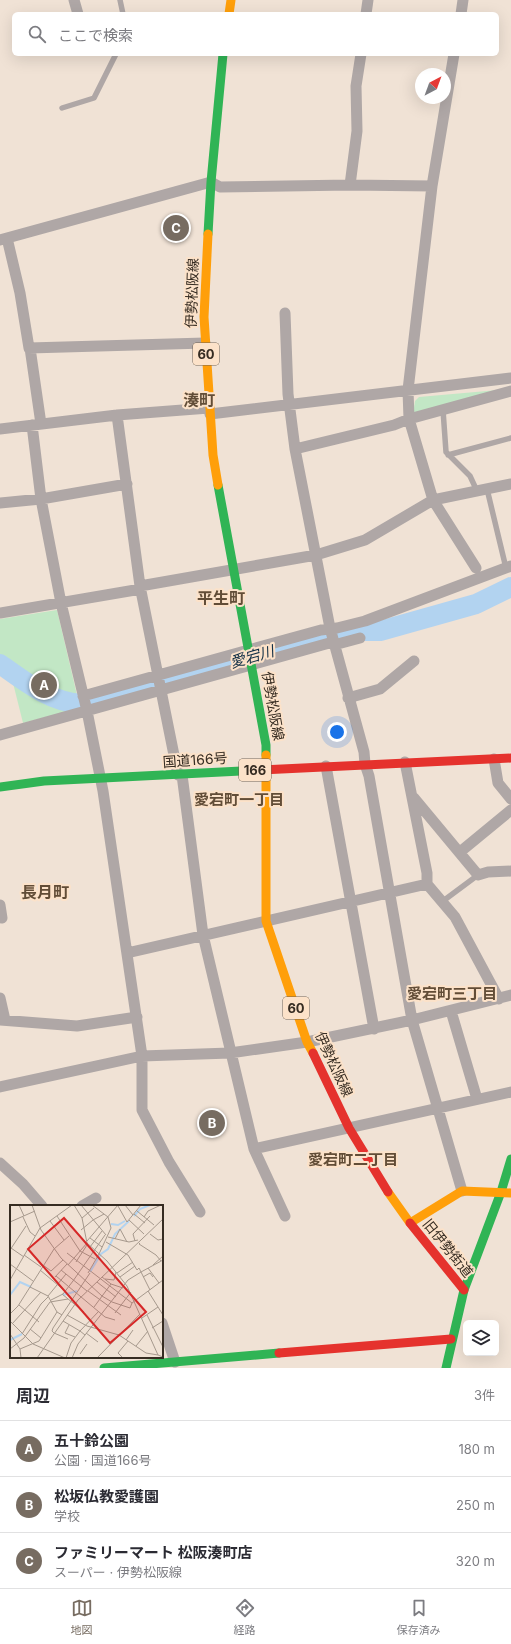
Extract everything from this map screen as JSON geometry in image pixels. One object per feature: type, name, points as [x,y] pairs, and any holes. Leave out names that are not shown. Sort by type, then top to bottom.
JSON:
[{"type":"main road","points":[[229,12],[231,0]]},
{"type":"main road","name":"伊勢松阪線","points":[[223,56],[211,182],[204,317],[205,342],[213,455],[266,745],[266,921],[307,1042],[349,1128],[384,1186],[410,1223]]},
{"type":"main road","name":"国道166号","points":[[0,787],[44,781],[405,762],[511,758]]},
{"type":"main road","points":[[446,1368],[464,1290],[501,1192],[511,1159]]},
{"type":"main road","points":[[410,1223],[462,1190],[511,1193]]},
{"type":"main road","name":"旧伊勢街道","points":[[410,1223],[464,1290]]},
{"type":"main road","points":[[104,1368],[124,1364],[175,1362],[452,1339]]},
{"type":"street","points":[[74,0],[77,12]]},
{"type":"street","points":[[366,12],[368,0]]},
{"type":"street","points":[[461,12],[463,0]]},
{"type":"street","points":[[350,185],[357,131],[356,86],[361,56]]},
{"type":"street","points":[[454,56],[432,186],[408,390],[409,419],[433,500],[476,568]]},
{"type":"street","points":[[200,1212],[169,1162],[142,1110],[142,1056],[100,779],[83,696],[61,603],[41,499],[37,424],[30,348],[20,294],[4,239],[211,182],[220,187],[350,185],[432,186]]},
{"type":"street","points":[[285,313],[289,405],[295,449],[332,637],[364,752],[412,1020],[462,1190]]},
{"type":"street","points":[[30,348],[205,342]]},
{"type":"street","points":[[0,429],[117,415],[210,411],[289,405],[511,378]]},
{"type":"street","points":[[295,449],[394,425],[409,419],[511,391]]},
{"type":"street","points":[[117,415],[140,588],[180,775],[202,935],[254,1149],[285,1216]]},
{"type":"street","points":[[0,503],[41,499],[127,484]]},
{"type":"street","points":[[0,613],[316,555],[365,540],[433,500],[511,484]]},
{"type":"street","points":[[0,735],[251,664],[332,637],[365,621],[508,567]]},
{"type":"street","points":[[83,696],[248,650],[332,637],[360,638]]},
{"type":"street","points":[[348,698],[380,689],[414,661]]},
{"type":"street","points":[[494,759],[498,783],[511,799]]},
{"type":"street","points":[[405,762],[414,798],[427,873],[427,884],[443,901],[455,917],[499,999]]},
{"type":"street","points":[[326,766],[374,1029]]},
{"type":"street","points":[[414,798],[478,875],[488,872],[511,871]]},
{"type":"street","points":[[460,852],[511,810]]},
{"type":"street","points":[[127,953],[427,884]]},
{"type":"street","points":[[0,905],[2,918]]},
{"type":"street","points":[[0,1087],[142,1056],[230,1053],[307,1042],[374,1029],[511,995]]},
{"type":"street","points":[[0,998],[3,1020],[77,1026],[137,1017]]},
{"type":"street","points":[[451,1011],[477,1099]]},
{"type":"street","points":[[254,1149],[511,1092]]},
{"type":"street","points":[[0,1163],[23,1184],[41,1205]]},
{"type":"street","points":[[84,1205],[96,1198]]},
{"type":"street","points":[[163,1326],[175,1362]]},
{"type":"lane","points":[[120,0],[123,12]]},
{"type":"lane","points":[[62,108],[94,98],[115,56]]},
{"type":"lane","points":[[442,410],[446,452],[482,490],[508,567]]},
{"type":"lane","points":[[448,455],[511,438]]},
{"type":"lane","points":[[443,901],[478,875]]},
{"type":"green space","points":[[498,390],[413,414],[415,401],[419,397]]},
{"type":"green space","points":[[57,610],[80,708],[23,723],[8,663],[0,656],[0,619]]},
{"type":"waterway","name":"愛宕川","points":[[0,664],[29,684],[50,696],[72,703],[83,704],[326,636],[338,636],[360,631],[380,631],[476,604],[511,587]]},
{"type":"traffic: fast","points":[[208,234],[211,182],[223,56]]},
{"type":"traffic: fast","points":[[218,485],[266,745],[266,755]]},
{"type":"traffic: fast","points":[[0,787],[44,781],[261,770]]},
{"type":"traffic: fast","points":[[446,1368],[464,1290],[501,1192],[511,1159]]},
{"type":"traffic: fast","points":[[104,1368],[279,1353]]},
{"type":"traffic: slow","points":[[229,12],[231,0]]},
{"type":"traffic: slow","points":[[208,234],[204,317],[213,455],[218,485]]},
{"type":"traffic: slow","points":[[266,755],[266,921],[307,1042],[313,1053]]},
{"type":"traffic: slow","points":[[388,1192],[410,1223],[462,1191],[511,1193]]},
{"type":"traffic: jam","points":[[261,770],[511,758]]},
{"type":"traffic: jam","points":[[313,1053],[349,1128],[388,1192]]},
{"type":"traffic: jam","points":[[410,1223],[464,1290]]},
{"type":"traffic: jam","points":[[279,1353],[451,1339]]},
{"type":"place","name":"ファミリーマート 松阪湊町店","points":[[176,228]]},
{"type":"place","name":"五十鈴公園","points":[[44,685]]},
{"type":"place","name":"松坂仏教愛護園","points":[[212,1123]]},
{"type":"district","name":"湊町","points":[[199,400]]},
{"type":"district","name":"平生町","points":[[221,598]]},
{"type":"district","name":"愛宕町一丁目","points":[[239,800]]},
{"type":"district","name":"長月町","points":[[45,892]]},
{"type":"district","name":"愛宕町三丁目","points":[[452,994]]},
{"type":"district","name":"愛宕町二丁目","points":[[353,1160]]}]
